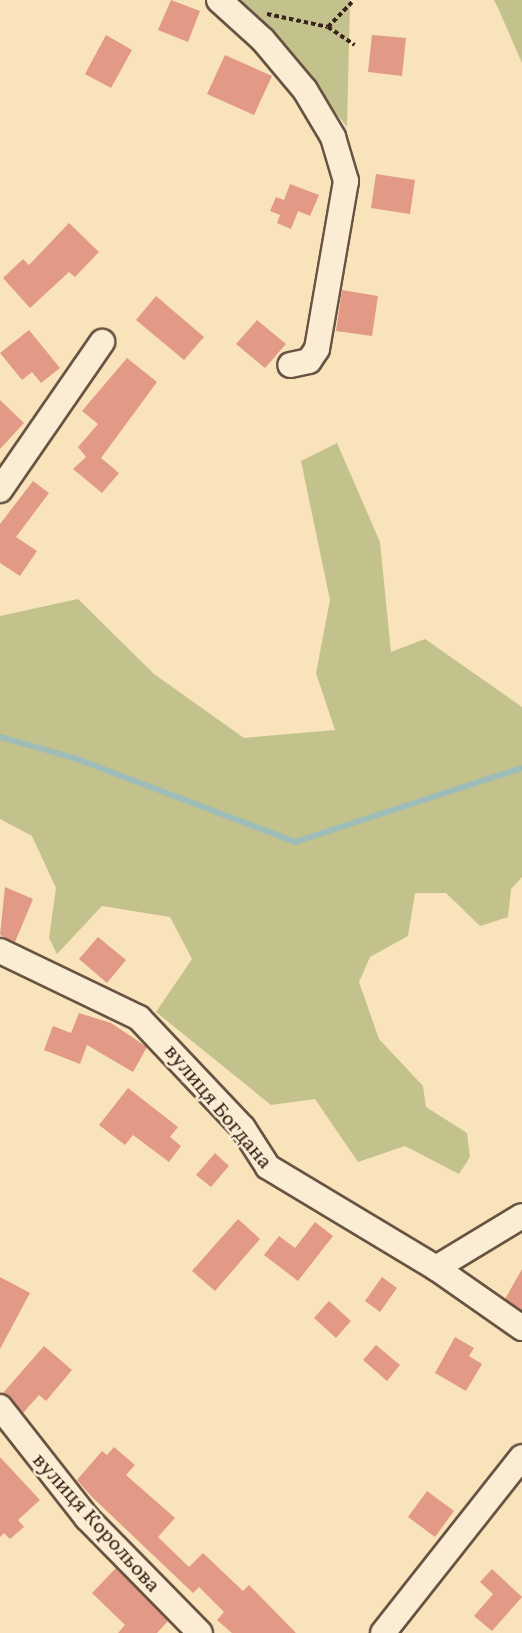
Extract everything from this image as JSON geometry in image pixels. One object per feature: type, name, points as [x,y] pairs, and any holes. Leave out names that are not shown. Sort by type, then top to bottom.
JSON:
[{"type":"street","points":[[219,0],[242,21],[305,90],[333,137],[346,182],[316,349],[309,361],[290,365]]},
{"type":"street","points":[[0,490],[102,342]]},
{"type":"street","name":"вулиця Богдана","points":[[0,951],[139,1018],[237,1120],[268,1167],[436,1268],[522,1328]]},
{"type":"street","points":[[436,1268],[522,1216]]},
{"type":"street","name":"вулиця Корольова","points":[[0,1407],[87,1518],[200,1633]]},
{"type":"street","points":[[383,1633],[519,1467]]},
{"type":"path","points":[[328,27],[354,0]]},
{"type":"path","points":[[242,21],[270,13],[328,27],[355,45]]},
{"type":"shaded area","points":[[238,0],[350,0],[347,127],[271,30]]},
{"type":"shaded area","points":[[494,0],[522,0],[522,63],[498,8]]},
{"type":"shaded area","points":[[337,443],[380,542],[391,652],[425,639],[522,707],[522,877],[511,889],[508,917],[480,926],[446,893],[415,893],[408,936],[370,957],[359,982],[379,1039],[423,1086],[426,1107],[467,1133],[470,1157],[459,1174],[405,1146],[358,1162],[315,1099],[271,1105],[156,1012],[192,959],[170,917],[102,906],[57,954],[49,938],[56,888],[32,836],[0,819],[0,616],[78,599],[154,674],[244,738],[335,730],[316,673],[330,600],[301,461]]},
{"type":"building","points":[[171,0],[200,11],[188,42],[158,30]]},
{"type":"building","points":[[106,35],[132,50],[111,88],[85,74]]},
{"type":"building","points":[[372,35],[406,38],[402,76],[368,72]]},
{"type":"building","points":[[225,55],[272,76],[254,115],[207,94]]},
{"type":"building","points":[[376,174],[415,180],[410,214],[371,208]]},
{"type":"building","points":[[290,184],[319,195],[310,216],[298,211],[291,229],[277,223],[280,215],[270,211],[276,197],[284,200]]},
{"type":"building","points":[[69,223],[99,252],[75,277],[69,272],[30,308],[3,278],[23,259],[29,265]]},
{"type":"building","points":[[342,290],[378,296],[372,336],[336,331]]},
{"type":"building","points":[[156,296],[204,337],[184,360],[136,320]]},
{"type":"building","points":[[257,320],[286,344],[265,368],[236,344]]},
{"type":"building","points":[[29,330],[60,368],[41,383],[32,372],[22,380],[0,353]]},
{"type":"building","points":[[127,358],[157,382],[101,458],[119,473],[102,493],[73,469],[86,457],[78,447],[98,424],[82,411]]},
{"type":"building","points":[[0,400],[24,423],[0,449]]},
{"type":"building","points":[[33,481],[49,493],[16,537],[37,551],[20,576],[0,563],[0,524]]},
{"type":"building","points":[[5,887],[33,899],[15,942],[0,935]]},
{"type":"building","points":[[98,937],[126,960],[107,983],[79,959]]},
{"type":"building","points":[[79,1013],[111,1023],[147,1047],[133,1072],[87,1045],[80,1064],[44,1050],[53,1026],[71,1033]]},
{"type":"building","points":[[128,1088],[178,1127],[170,1137],[181,1146],[169,1162],[133,1135],[125,1145],[99,1125]]},
{"type":"building","points":[[215,1153],[229,1166],[211,1187],[196,1175]]},
{"type":"building","points":[[238,1219],[260,1239],[215,1291],[192,1271]]},
{"type":"building","points":[[315,1222],[333,1236],[298,1281],[264,1255],[279,1236],[295,1248]]},
{"type":"building","points":[[522,1269],[522,1311],[505,1299]]},
{"type":"building","points":[[0,1277],[30,1293],[0,1349]]},
{"type":"building","points":[[382,1277],[397,1288],[380,1312],[365,1301]]},
{"type":"building","points":[[329,1301],[351,1321],[336,1338],[314,1318]]},
{"type":"building","points":[[455,1337],[474,1348],[469,1356],[482,1364],[466,1391],[435,1373]]},
{"type":"building","points":[[376,1345],[400,1365],[387,1381],[363,1360]]},
{"type":"building","points":[[44,1346],[72,1370],[46,1401],[39,1395],[23,1413],[3,1393]]},
{"type":"building","points":[[114,1447],[135,1465],[126,1475],[175,1518],[158,1537],[189,1567],[203,1553],[243,1591],[249,1585],[296,1633],[232,1633],[217,1620],[224,1612],[199,1587],[193,1593],[91,1496],[77,1480],[102,1451],[107,1455]]},
{"type":"building","points":[[0,1457],[40,1500],[18,1520],[24,1527],[10,1539],[4,1533],[0,1537]]},
{"type":"building","points":[[427,1491],[454,1511],[435,1537],[408,1517]]},
{"type":"building","points":[[116,1568],[168,1621],[157,1633],[118,1633],[125,1625],[92,1593]]},
{"type":"building","points":[[492,1569],[522,1597],[492,1631],[474,1616],[493,1594],[480,1582]]},
{"type":"waterway","points":[[0,737],[77,759],[295,842],[522,768]]}]
